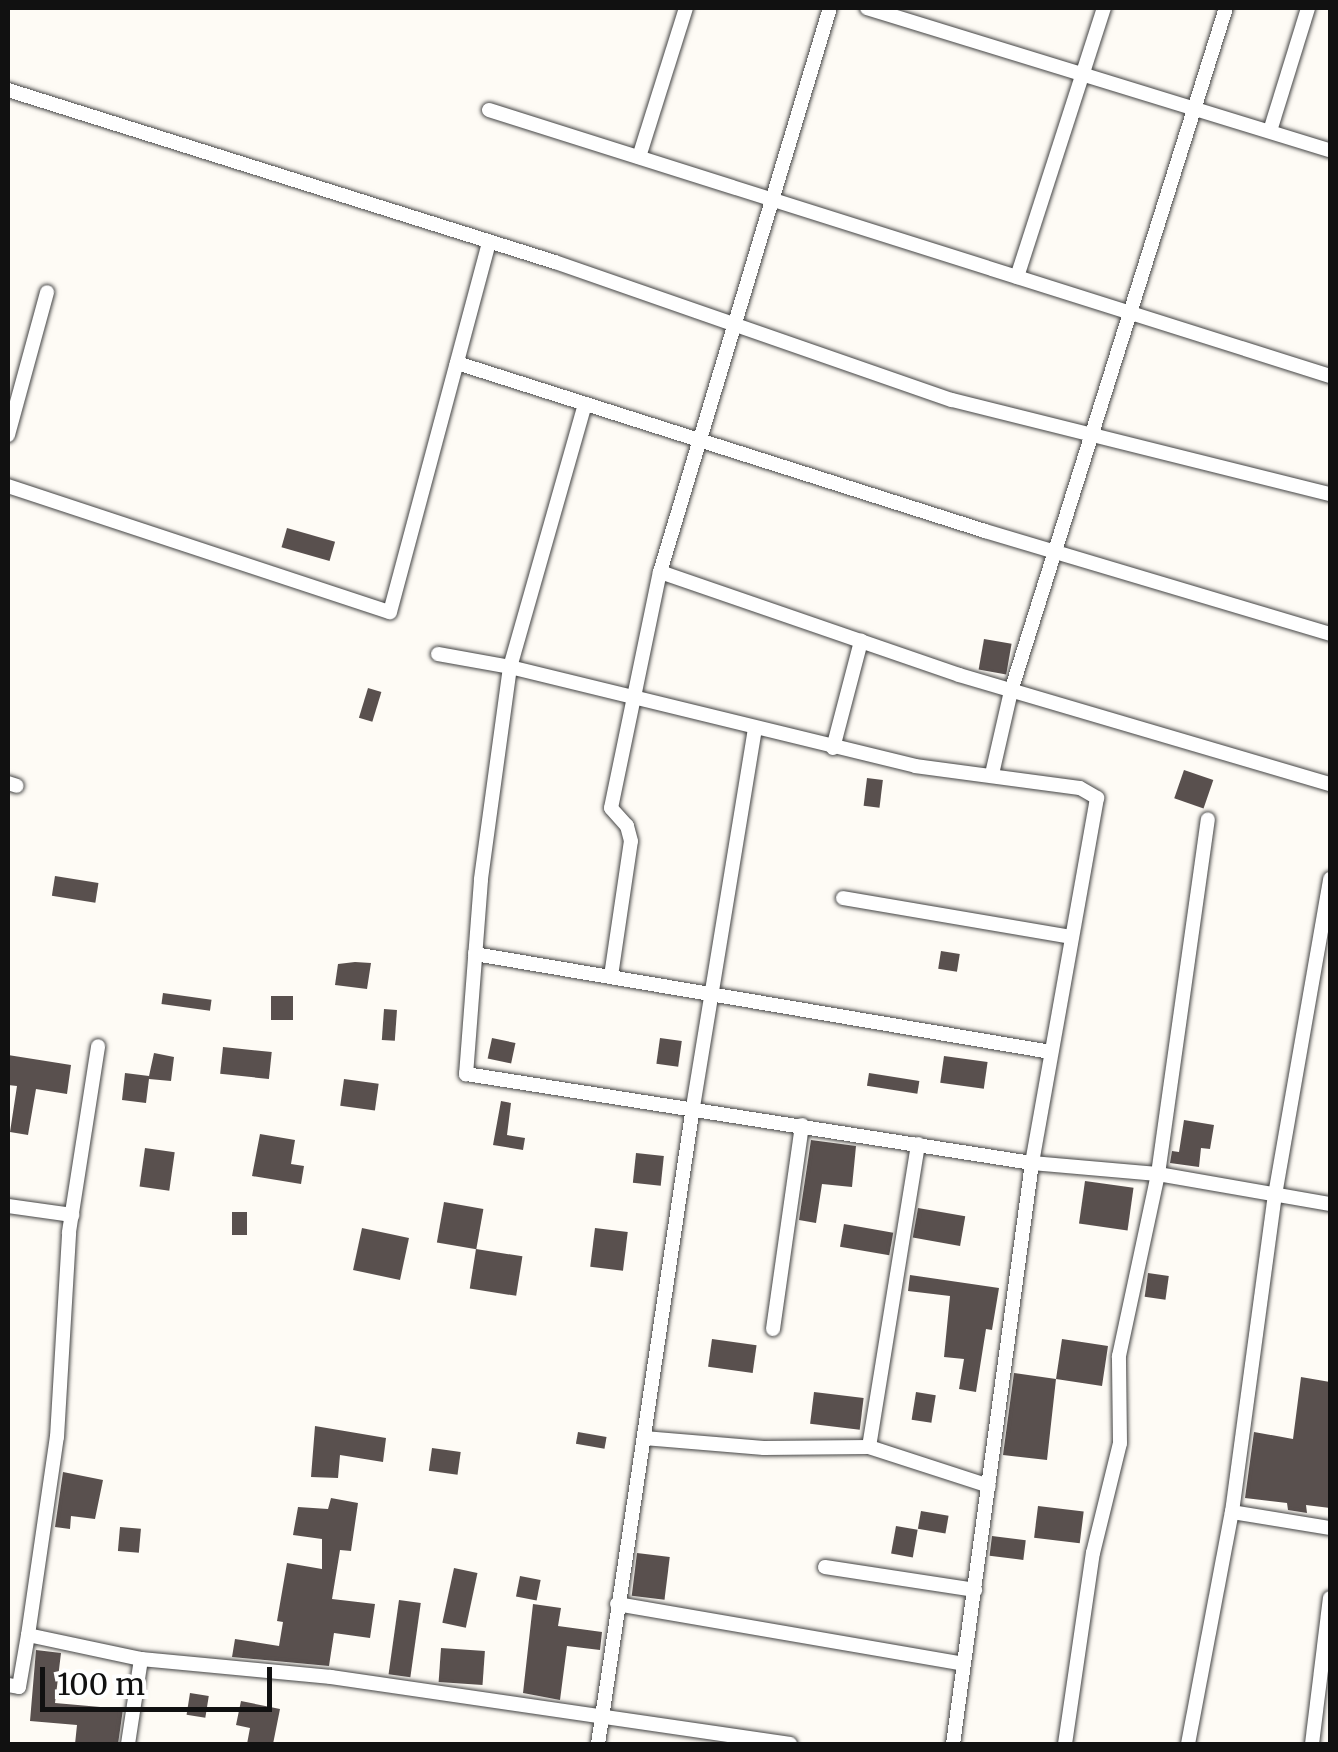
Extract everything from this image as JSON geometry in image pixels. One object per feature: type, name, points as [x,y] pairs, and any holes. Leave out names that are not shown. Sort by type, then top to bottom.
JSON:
[{"type":"street","points":[[639,157],[686,8]]},
{"type":"street","points":[[611,976],[631,841],[628,826],[611,808],[660,572],[738,326],[830,8]]},
{"type":"street","points":[[867,8],[1330,150]]},
{"type":"street","points":[[1018,277],[1104,8]]},
{"type":"street","points":[[992,774],[1011,690],[1226,8]]},
{"type":"street","points":[[1270,131],[1308,8]]},
{"type":"street","points":[[8,90],[489,242],[952,400],[1330,494]]},
{"type":"street","points":[[489,110],[1330,376]]},
{"type":"street","points":[[8,486],[390,612],[489,242]]},
{"type":"street","points":[[8,435],[47,292]]},
{"type":"street","points":[[457,363],[1055,552],[1330,634]]},
{"type":"street","points":[[585,404],[510,667],[494,762],[466,1074],[1032,1162],[1158,1174],[1330,1204]]},
{"type":"street","points":[[660,572],[1011,690],[1330,784]]},
{"type":"street","points":[[833,748],[861,641]]},
{"type":"street","points":[[438,654],[634,696],[756,730],[915,766],[1080,788],[1097,798],[1032,1162],[953,1744]]},
{"type":"street","points":[[598,1744],[693,1107],[756,730]]},
{"type":"street","points":[[1065,1744],[1093,1553],[1120,1443],[1119,1356],[1158,1174],[1208,820]]},
{"type":"street","points":[[1188,1744],[1232,1512],[1274,1195],[1330,879]]},
{"type":"street","points":[[843,898],[1070,937]]},
{"type":"street","points":[[475,954],[712,991],[1051,1052]]},
{"type":"street","points":[[8,1685],[19,1688],[57,1437],[72,1215],[98,1046]]},
{"type":"street","points":[[773,1329],[802,1125]]},
{"type":"street","points":[[870,1446],[918,1144]]},
{"type":"street","points":[[8,1206],[72,1215]]},
{"type":"street","points":[[644,1438],[764,1448],[870,1446],[989,1486]]},
{"type":"street","points":[[1232,1512],[1330,1528]]},
{"type":"street","points":[[825,1567],[974,1590]]},
{"type":"street","points":[[1312,1744],[1330,1598]]},
{"type":"street","points":[[617,1604],[964,1664]]},
{"type":"street","points":[[28,1635],[141,1659],[331,1676],[790,1744]]},
{"type":"street","points":[[128,1744],[141,1659]]},
{"type":"building","points":[[287,528],[335,542],[330,561],[281,547]]},
{"type":"building","points":[[984,639],[1012,644],[1006,674],[979,670]]},
{"type":"building","points":[[368,688],[381,692],[372,722],[359,718]]},
{"type":"building","points":[[1184,770],[1213,780],[1204,808],[1174,798]]},
{"type":"building","points":[[867,778],[883,780],[879,808],[864,806]]},
{"type":"building","points":[[55,876],[98,883],[95,903],[52,896]]},
{"type":"building","points":[[941,951],[960,954],[957,972],[938,969]]},
{"type":"building","points":[[371,963],[367,989],[335,985],[338,964]]},
{"type":"building","points":[[163,993],[212,1000],[210,1011],[161,1004]]},
{"type":"building","points":[[271,996],[293,996],[293,1020],[271,1020]]},
{"type":"building","points":[[384,1009],[397,1010],[395,1041],[382,1040]]},
{"type":"building","points":[[492,1038],[515,1043],[511,1064],[488,1059]]},
{"type":"building","points":[[660,1038],[682,1041],[678,1067],[656,1064]]},
{"type":"building","points":[[223,1047],[272,1052],[269,1079],[220,1074]]},
{"type":"building","points":[[154,1053],[174,1057],[171,1081],[149,1079],[146,1103],[122,1100],[125,1073],[149,1076]]},
{"type":"building","points":[[8,1055],[71,1065],[67,1094],[36,1089],[28,1135],[10,1132],[17,1086],[8,1085]]},
{"type":"building","points":[[944,1056],[988,1062],[984,1089],[940,1083]]},
{"type":"building","points":[[869,1073],[919,1081],[917,1094],[867,1086]]},
{"type":"building","points":[[344,1079],[379,1084],[375,1111],[340,1106]]},
{"type":"building","points":[[501,1101],[511,1103],[507,1135],[525,1138],[523,1150],[493,1145]]},
{"type":"building","points":[[1184,1120],[1214,1125],[1210,1149],[1201,1148],[1199,1167],[1170,1163],[1172,1151],[1179,1152]]},
{"type":"building","points":[[260,1134],[295,1140],[291,1164],[304,1166],[301,1184],[252,1176]]},
{"type":"building","points":[[811,1140],[856,1146],[852,1187],[822,1184],[816,1223],[799,1220]]},
{"type":"building","points":[[145,1148],[175,1152],[169,1191],[140,1187]]},
{"type":"building","points":[[636,1153],[664,1156],[661,1186],[633,1183]]},
{"type":"building","points":[[1085,1181],[1134,1188],[1128,1230],[1079,1224]]},
{"type":"building","points":[[444,1202],[483,1209],[476,1249],[437,1242]]},
{"type":"building","points":[[918,1208],[965,1216],[960,1246],[913,1238]]},
{"type":"building","points":[[232,1212],[247,1212],[247,1235],[232,1235]]},
{"type":"building","points":[[844,1224],[893,1233],[889,1255],[840,1247]]},
{"type":"building","points":[[362,1228],[409,1238],[400,1280],[353,1270]]},
{"type":"building","points":[[595,1228],[628,1232],[623,1271],[590,1267]]},
{"type":"building","points":[[476,1249],[522,1256],[516,1296],[470,1289]]},
{"type":"building","points":[[1148,1273],[1169,1276],[1165,1300],[1145,1297]]},
{"type":"building","points":[[910,1275],[999,1288],[992,1330],[986,1329],[976,1392],[959,1389],[964,1359],[944,1357],[950,1296],[908,1291]]},
{"type":"building","points":[[712,1339],[757,1345],[753,1373],[708,1367]]},
{"type":"building","points":[[1062,1339],[1108,1346],[1102,1386],[1056,1379]]},
{"type":"building","points":[[1014,1373],[1056,1379],[1047,1460],[1003,1455]]},
{"type":"building","points":[[1301,1377],[1330,1382],[1330,1508],[1306,1505],[1307,1513],[1288,1510],[1287,1503],[1245,1498],[1254,1432],[1293,1439]]},
{"type":"building","points":[[814,1392],[864,1398],[860,1430],[810,1424]]},
{"type":"building","points":[[916,1392],[936,1395],[931,1423],[912,1420]]},
{"type":"building","points":[[315,1426],[386,1438],[383,1462],[340,1455],[338,1478],[311,1477]]},
{"type":"building","points":[[578,1432],[607,1437],[604,1449],[576,1444]]},
{"type":"building","points":[[432,1448],[461,1452],[458,1475],[429,1471]]},
{"type":"building","points":[[63,1472],[103,1480],[95,1519],[71,1516],[70,1529],[55,1527]]},
{"type":"building","points":[[331,1498],[358,1503],[351,1551],[340,1550],[332,1599],[375,1604],[370,1638],[334,1633],[329,1666],[232,1657],[235,1639],[279,1646],[283,1622],[277,1621],[287,1563],[322,1569],[322,1539],[293,1535],[298,1507],[328,1509]]},
{"type":"building","points":[[1038,1506],[1084,1512],[1080,1543],[1034,1538]]},
{"type":"building","points":[[921,1511],[949,1516],[945,1534],[918,1529]]},
{"type":"building","points":[[896,1526],[918,1530],[913,1557],[891,1554]]},
{"type":"building","points":[[120,1527],[141,1529],[139,1553],[118,1551]]},
{"type":"building","points":[[992,1536],[1026,1540],[1023,1560],[990,1556]]},
{"type":"building","points":[[637,1553],[670,1557],[665,1600],[632,1596]]},
{"type":"building","points":[[454,1568],[477,1573],[466,1628],[442,1623]]},
{"type":"building","points":[[520,1576],[541,1580],[537,1601],[516,1597]]},
{"type":"building","points":[[399,1600],[421,1603],[410,1677],[389,1674]]},
{"type":"building","points":[[533,1604],[561,1608],[558,1626],[602,1632],[600,1650],[567,1646],[560,1700],[523,1693]]},
{"type":"building","points":[[441,1648],[485,1651],[483,1685],[439,1682]]},
{"type":"building","points":[[36,1650],[61,1653],[55,1703],[123,1709],[118,1744],[75,1744],[77,1725],[30,1721]]},
{"type":"building","points":[[190,1693],[209,1696],[205,1718],[187,1715]]},
{"type":"building","points":[[241,1701],[280,1709],[273,1744],[247,1744],[250,1728],[236,1725]]}]
